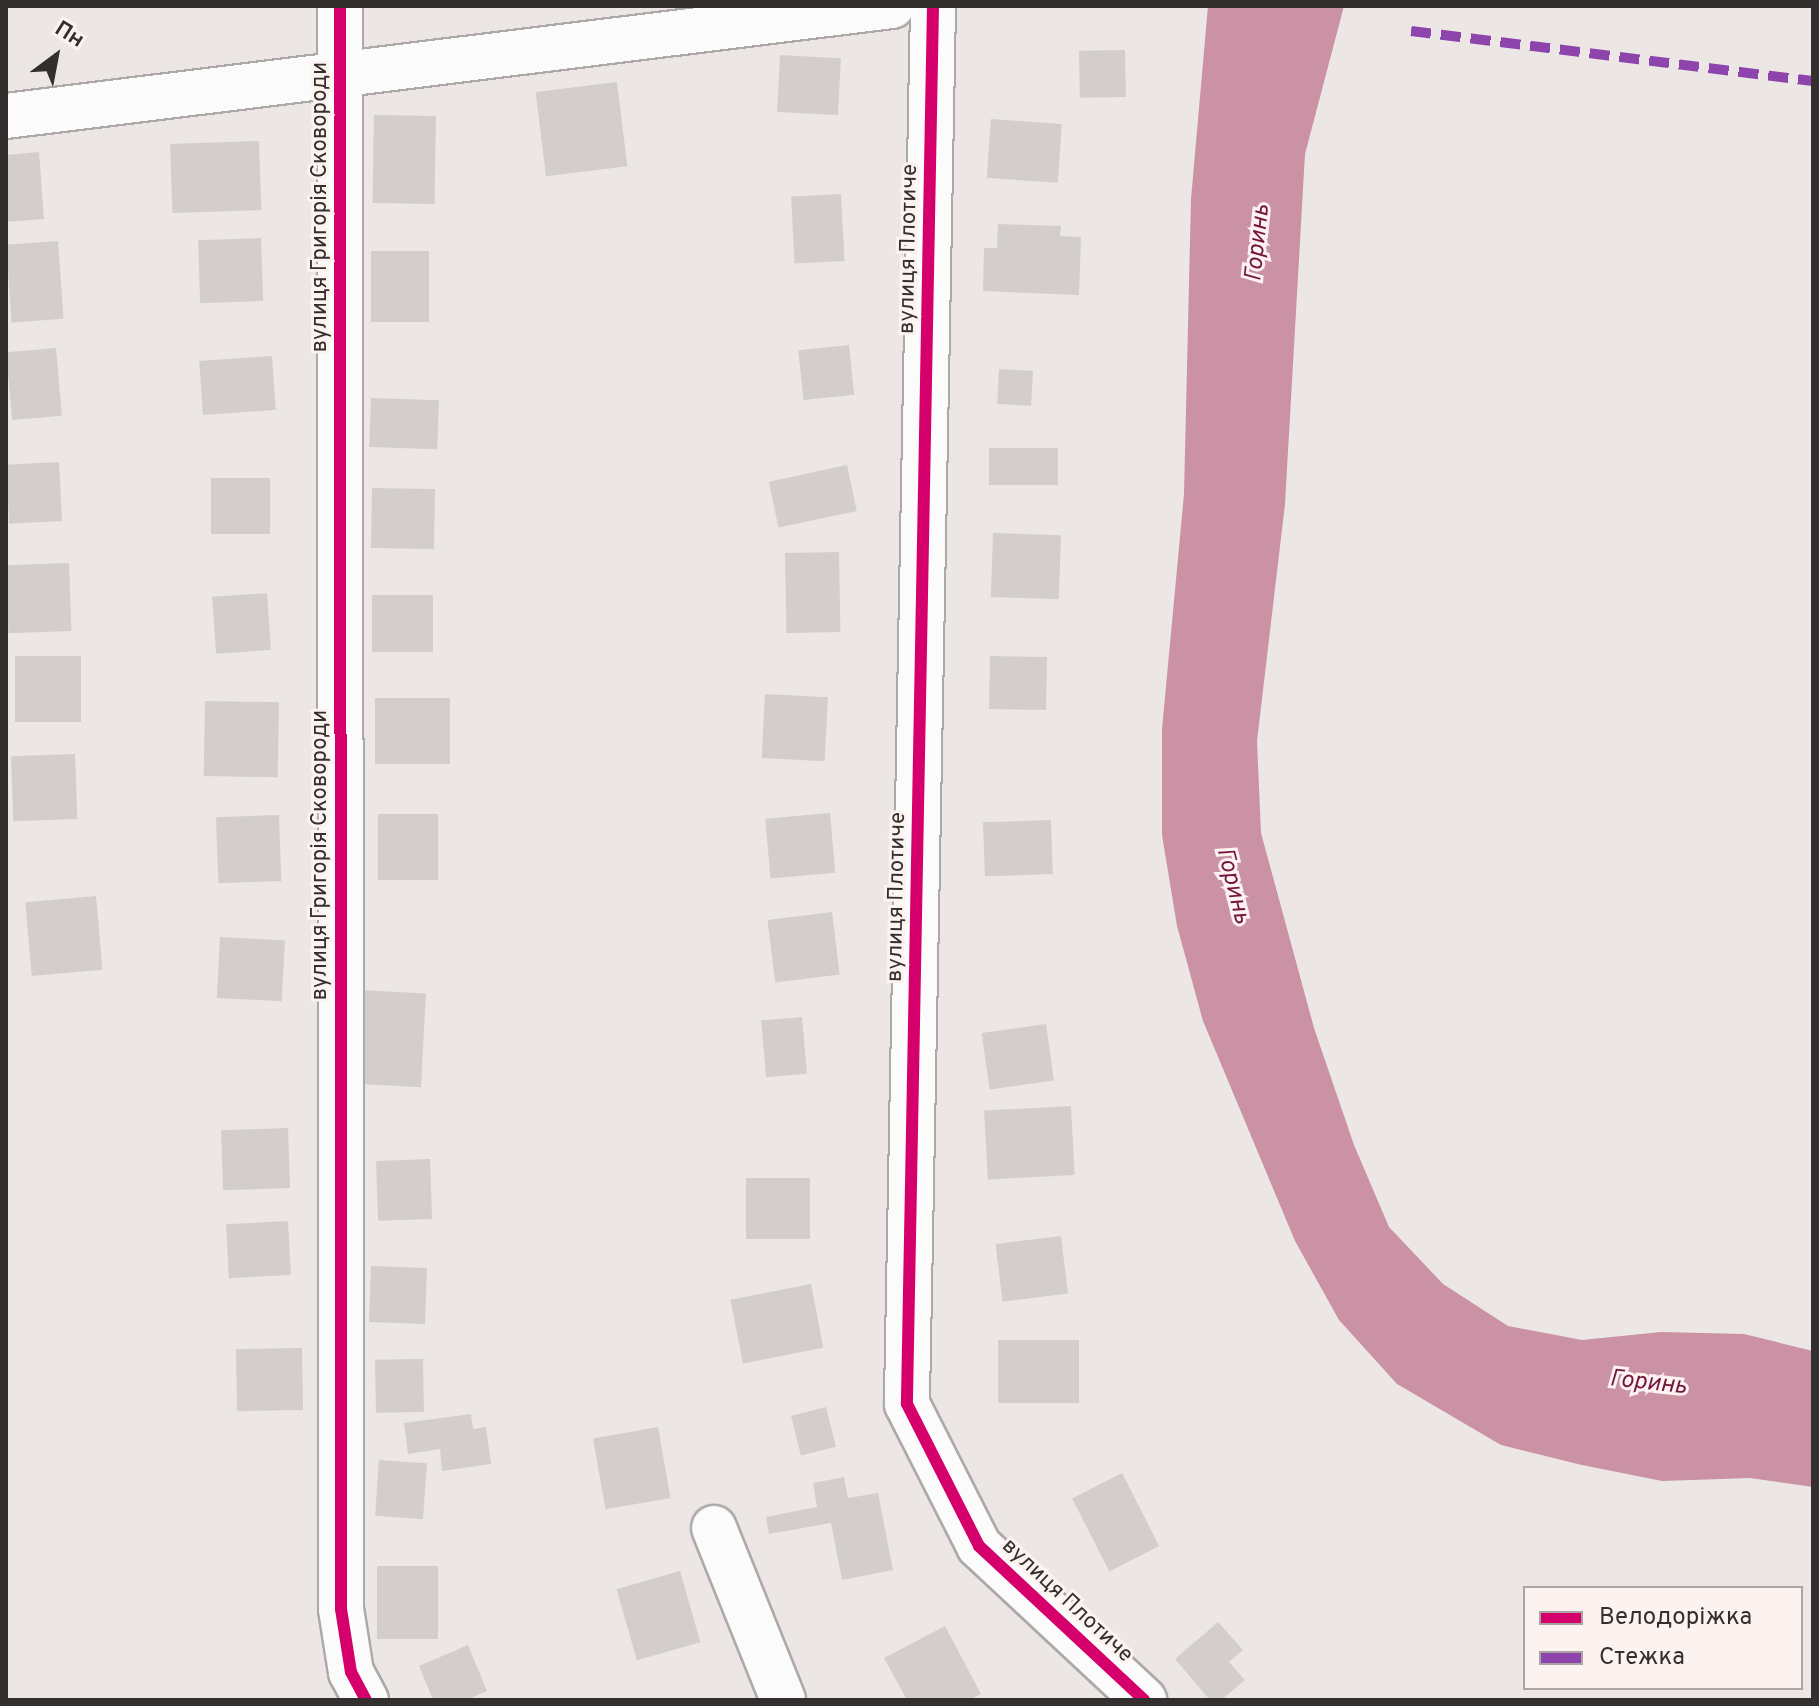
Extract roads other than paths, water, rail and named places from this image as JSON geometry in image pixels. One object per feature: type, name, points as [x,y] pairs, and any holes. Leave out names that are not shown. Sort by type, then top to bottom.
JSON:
[{"type":"street","name":"вулиця Григорія Сковороди","points":[[340,6],[341,1609],[351,1672],[366,1700]]},
{"type":"street","points":[[6,116],[892,6]]},
{"type":"street","name":"вулиця Плотиче","points":[[933,6],[907,1404],[979,1546],[1144,1700]]},
{"type":"street","points":[[714,1528],[783,1700]]},
{"type":"water","name":"Горинь","points":[[1208,6],[1344,6],[1305,154],[1285,504],[1257,741],[1261,833],[1314,1028],[1354,1145],[1389,1227],[1443,1284],[1508,1326],[1582,1340],[1661,1332],[1744,1334],[1813,1351],[1813,1487],[1750,1478],[1662,1481],[1501,1445],[1397,1384],[1339,1320],[1295,1241],[1203,1021],[1177,926],[1162,835],[1162,729],[1184,494],[1191,199]]}]
